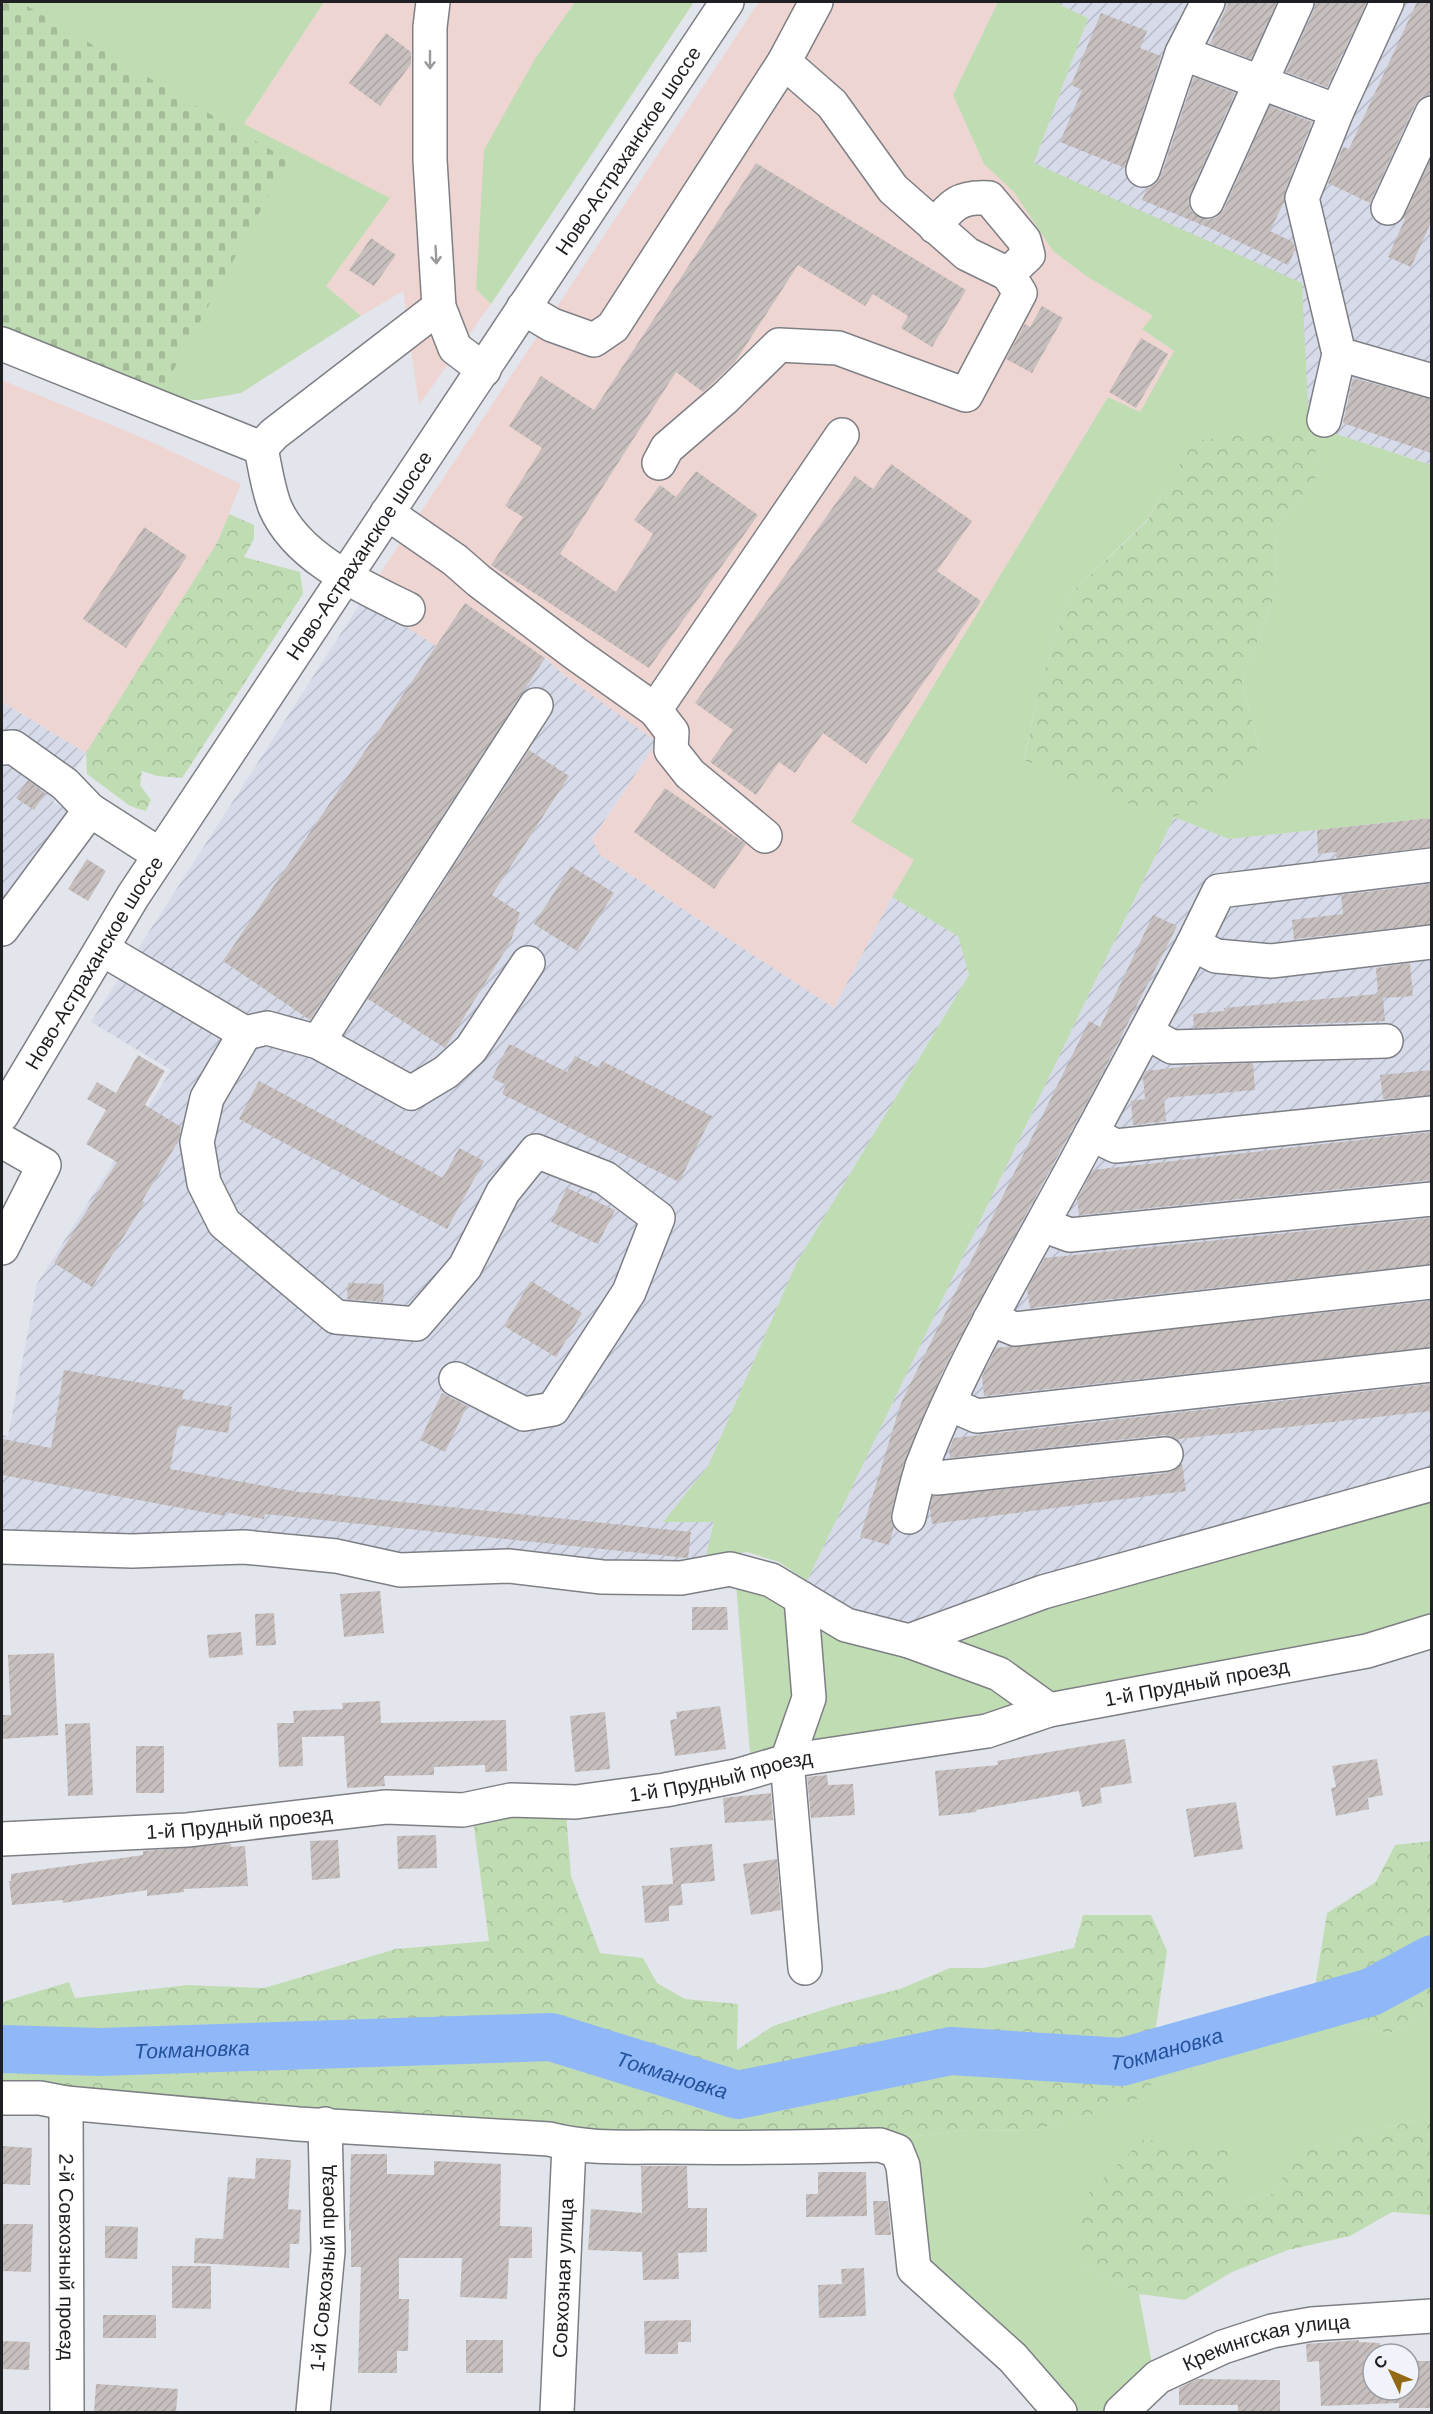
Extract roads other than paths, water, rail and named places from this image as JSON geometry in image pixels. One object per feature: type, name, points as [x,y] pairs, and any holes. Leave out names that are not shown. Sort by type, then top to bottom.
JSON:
[{"type":"street","points":[[433,2],[430,27],[430,160],[439,308],[455,348],[484,370]]},
{"type":"street","name":"Ново-Астраханское шоссе","points":[[2,1115],[160,855],[727,2]]},
{"type":"street","points":[[523,308],[552,325],[594,340],[613,327],[784,62],[816,2]]},
{"type":"street","points":[[1143,170],[1182,53],[1208,2]]},
{"type":"street","points":[[1207,201],[1297,2]]},
{"type":"street","points":[[1324,420],[1339,354],[1302,198],[1337,111],[1387,2]]},
{"type":"street","points":[[1182,53],[1337,111]]},
{"type":"street","points":[[659,463],[667,448],[726,398],[779,345],[838,348],[966,395],[1020,293],[1008,274],[966,254],[893,189],[832,104],[784,62]]},
{"type":"street","points":[[1388,208],[1431,113]]},
{"type":"street","points":[[935,226],[949,208],[971,197],[989,198],[1024,240],[1028,255],[1008,274]]},
{"type":"street","points":[[261,448],[274,434],[439,308]]},
{"type":"street","points":[[2,344],[261,448]]},
{"type":"street","points":[[1339,354],[1431,381]]},
{"type":"street","points":[[655,710],[842,435]]},
{"type":"street","points":[[261,448],[275,507],[295,539],[345,578],[408,609]]},
{"type":"street","points":[[387,513],[455,560],[558,641],[655,710],[672,732],[671,750],[690,774],[765,836]]},
{"type":"street","points":[[318,1042],[536,705]]},
{"type":"street","points":[[2,748],[13,747],[65,784],[90,810],[160,855]]},
{"type":"street","points":[[2,929],[90,810]]},
{"type":"street","points":[[909,1518],[922,1466],[990,1319],[1043,1225],[1219,891],[1431,865]]},
{"type":"street","points":[[1193,944],[1216,956],[1271,961],[1431,942]]},
{"type":"street","points":[[102,949],[245,1033],[267,1028],[318,1042],[411,1093],[446,1072],[471,1049],[528,963]]},
{"type":"street","points":[[1146,1032],[1172,1047],[1386,1041]]},
{"type":"street","points":[[245,1033],[207,1098],[197,1142],[204,1183],[224,1223],[336,1317],[416,1324],[465,1267],[503,1192],[536,1151],[605,1178],[658,1218],[629,1292],[554,1409],[524,1414],[456,1379]]},
{"type":"street","points":[[1090,1134],[1116,1146],[1431,1113]]},
{"type":"street","points":[[2,1141],[44,1165],[2,1248]]},
{"type":"street","points":[[1043,1225],[1070,1234],[1431,1199]]},
{"type":"street","points":[[990,1319],[1015,1329],[1431,1282]]},
{"type":"street","points":[[950,1404],[977,1416],[1431,1365]]},
{"type":"street","points":[[922,1466],[938,1478],[1166,1454]]},
{"type":"street","points":[[909,1641],[1043,1592],[1431,1484]]},
{"type":"street","points":[[2,1546],[132,1551],[244,1547],[336,1556],[400,1570],[508,1566],[602,1576],[681,1578],[730,1569],[771,1580],[846,1625],[909,1641],[999,1674],[1049,1710]]},
{"type":"street","points":[[801,1598],[809,1698],[787,1761],[796,1887],[805,1968]]},
{"type":"street","name":"1-й Прудный проезд","points":[[2,1839],[187,1830],[387,1807],[463,1810],[511,1800],[576,1802],[665,1790],[726,1778],[787,1761],[987,1731],[1049,1710],[1367,1651],[1431,1631]]},
{"type":"street","points":[[2,2098],[40,2098],[66,2103],[298,2124],[549,2139],[568,2145],[755,2148],[880,2145],[897,2151],[903,2166],[914,2269],[1013,2358],[1060,2412]]},
{"type":"street","name":"2-й Совхозный проезд","points":[[66,2103],[67,2412]]},
{"type":"street","name":"1-й Совхозный проезд","points":[[313,2412],[327,2251],[325,2124]]},
{"type":"street","name":"Совхозная улица","points":[[557,2412],[568,2145]]},
{"type":"street","name":"Крекингская улица","points":[[1121,2412],[1158,2378],[1223,2347],[1272,2331],[1312,2324],[1431,2316]]},
{"type":"waterway","name":"Токмановка","points":[[2,2049],[100,2052],[551,2037],[738,2095],[951,2051],[1122,2062],[1371,1992],[1432,1959]]}]
